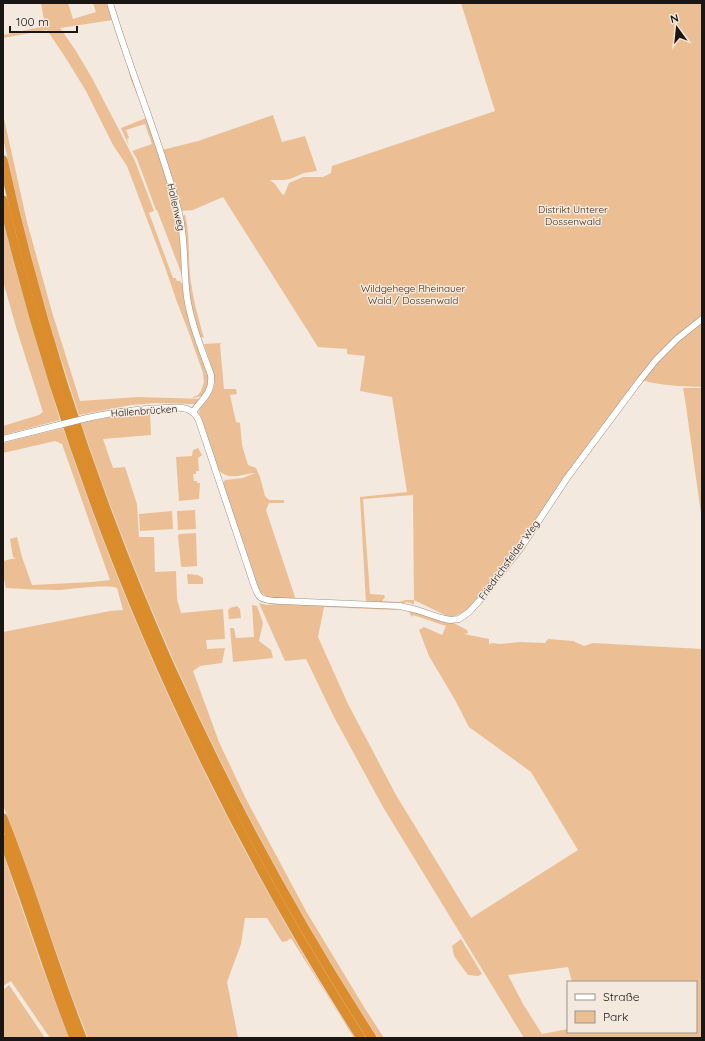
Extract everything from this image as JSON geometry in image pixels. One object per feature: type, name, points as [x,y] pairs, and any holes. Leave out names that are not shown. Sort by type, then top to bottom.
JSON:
[{"type":"highway","points":[[3,160],[33,281],[66,394],[108,513],[152,626],[201,733],[246,824],[334,978],[372,1038]]},
{"type":"highway","points":[[3,200],[26,292],[63,414],[106,534],[147,635],[198,748],[238,826],[292,926],[361,1038]]},
{"type":"highway","points":[[3,818],[82,1038]]},
{"type":"highway","points":[[3,839],[74,1038]]},
{"type":"street","name":"Hallenweg","points":[[110,3],[168,175],[179,214],[190,312],[212,381],[208,392],[193,412]]},
{"type":"street","name":"Friedrichsfelder Weg","points":[[193,412],[200,421],[256,591],[260,597],[282,601],[400,606],[450,620],[459,619],[469,612],[479,601],[520,549],[567,478],[656,360],[677,339],[702,319]]},
{"type":"street","name":"Hallenbrücken","points":[[3,439],[114,412],[139,409],[183,408],[193,412]]},
{"type":"green space","points":[[41,3],[68,3],[73,19],[96,12],[93,3],[107,3],[114,19],[147,117],[131,80],[122,45],[113,20],[60,28],[92,78],[135,161],[154,211],[149,213],[173,278],[176,278],[177,281],[180,281],[184,286],[188,312],[209,378],[207,390],[202,396],[193,398],[201,391],[204,382],[203,373],[127,166],[113,145],[86,91],[47,30],[3,38],[3,35],[45,26]]},
{"type":"green space","name":"Distrikt Unterer Dossenwald","points":[[461,3],[702,3],[702,387],[662,384],[638,379],[478,601],[464,612],[449,617],[414,600],[414,604],[406,602],[403,604],[366,603],[360,497],[407,492],[392,397],[360,391],[365,356],[347,354],[347,349],[318,347],[223,197],[193,210],[181,211],[162,150],[198,141],[273,115],[282,142],[305,136],[317,171],[304,173],[290,179],[270,180],[284,195],[289,183],[303,177],[323,177],[331,173],[332,166],[495,111]],"holes":[[[413,495],[414,600],[405,600],[400,602],[382,601],[385,597],[384,595],[370,594],[363,499]]]},
{"type":"green space","points":[[3,114],[27,222],[52,312],[80,401],[138,397],[203,399],[198,405],[156,403],[131,405],[79,415],[34,269],[3,138]]},
{"type":"green space","points":[[146,118],[166,174],[177,217],[181,238],[182,275],[137,159],[132,151],[152,144],[145,124],[126,130],[129,138],[127,139],[129,146],[121,128]]},
{"type":"green space","points":[[185,215],[188,229],[191,282],[204,338],[201,337],[199,333],[191,306],[182,216]]},
{"type":"green space","points":[[3,220],[29,316],[60,420],[3,435],[3,426],[39,415],[43,412],[3,281]]},
{"type":"green space","points":[[221,343],[224,389],[236,389],[237,394],[230,395],[236,422],[240,423],[242,445],[248,465],[256,468],[265,496],[269,500],[284,500],[284,503],[269,503],[266,510],[296,600],[268,597],[260,592],[222,484],[225,480],[243,478],[255,473],[231,476],[222,473],[217,469],[199,412],[201,406],[213,390],[214,386],[213,374],[204,344]]},
{"type":"green space","points":[[683,388],[702,388],[702,521],[686,406]]},
{"type":"green space","points":[[150,412],[151,435],[103,439],[113,468],[125,467],[137,504],[139,537],[154,537],[155,572],[176,571],[177,599],[181,613],[223,609],[225,639],[206,640],[207,649],[225,648],[222,663],[200,666],[193,671],[219,742],[246,799],[306,911],[384,1038],[378,1038],[346,988],[316,938],[247,814],[185,687],[157,622],[130,556],[81,423],[113,416]]},
{"type":"green space","points":[[63,428],[129,605],[207,777],[266,889],[320,983],[355,1038],[354,1038],[291,938],[282,942],[267,918],[245,918],[241,944],[227,982],[238,1038],[88,1038],[3,805],[3,632],[110,611],[123,610],[117,588],[112,587],[59,590],[6,588],[3,574],[3,561],[16,558],[13,557],[10,539],[17,537],[32,585],[110,580],[62,444],[55,441],[3,453],[3,443]]},
{"type":"green space","points":[[198,448],[202,455],[198,458],[199,471],[196,471],[196,474],[193,474],[194,481],[200,483],[199,499],[179,501],[176,457],[192,456],[193,450]]},
{"type":"green space","points":[[195,510],[196,529],[178,530],[177,511]]},
{"type":"green space","points":[[172,511],[173,529],[140,531],[139,514]]},
{"type":"green space","points":[[196,533],[197,566],[182,567],[178,536],[179,534]]},
{"type":"green space","points":[[188,574],[198,575],[203,578],[203,584],[188,584]]},
{"type":"green space","points":[[259,603],[266,605],[283,604],[402,608],[395,610],[324,607],[318,637],[348,704],[396,795],[471,918],[578,850],[531,772],[469,727],[429,656],[419,630],[424,627],[442,635],[446,626],[413,615],[412,617],[409,612],[411,611],[454,623],[467,630],[468,633],[464,634],[489,639],[489,644],[520,642],[545,643],[548,639],[573,641],[584,646],[593,643],[702,649],[702,1038],[524,1038],[383,807],[334,717],[306,659],[285,661]]},
{"type":"green space","points":[[252,605],[257,606],[263,623],[259,641],[271,650],[273,658],[233,662],[230,628],[234,628],[236,638],[254,637]]},
{"type":"green space","points":[[237,606],[240,609],[241,618],[229,619],[228,610]]},
{"type":"green space","points":[[3,853],[40,961],[69,1038],[50,1038],[11,981],[3,986]]},
{"type":"green space","points":[[461,939],[482,974],[478,976],[468,975],[454,956],[452,946]]},
{"type":"green space","points":[[9,985],[45,1038],[3,1038],[3,990]]},
{"type":"park label","name":"Wildgehege Rheinauer Wald / Dossenwald","points":[[413,294]]}]
